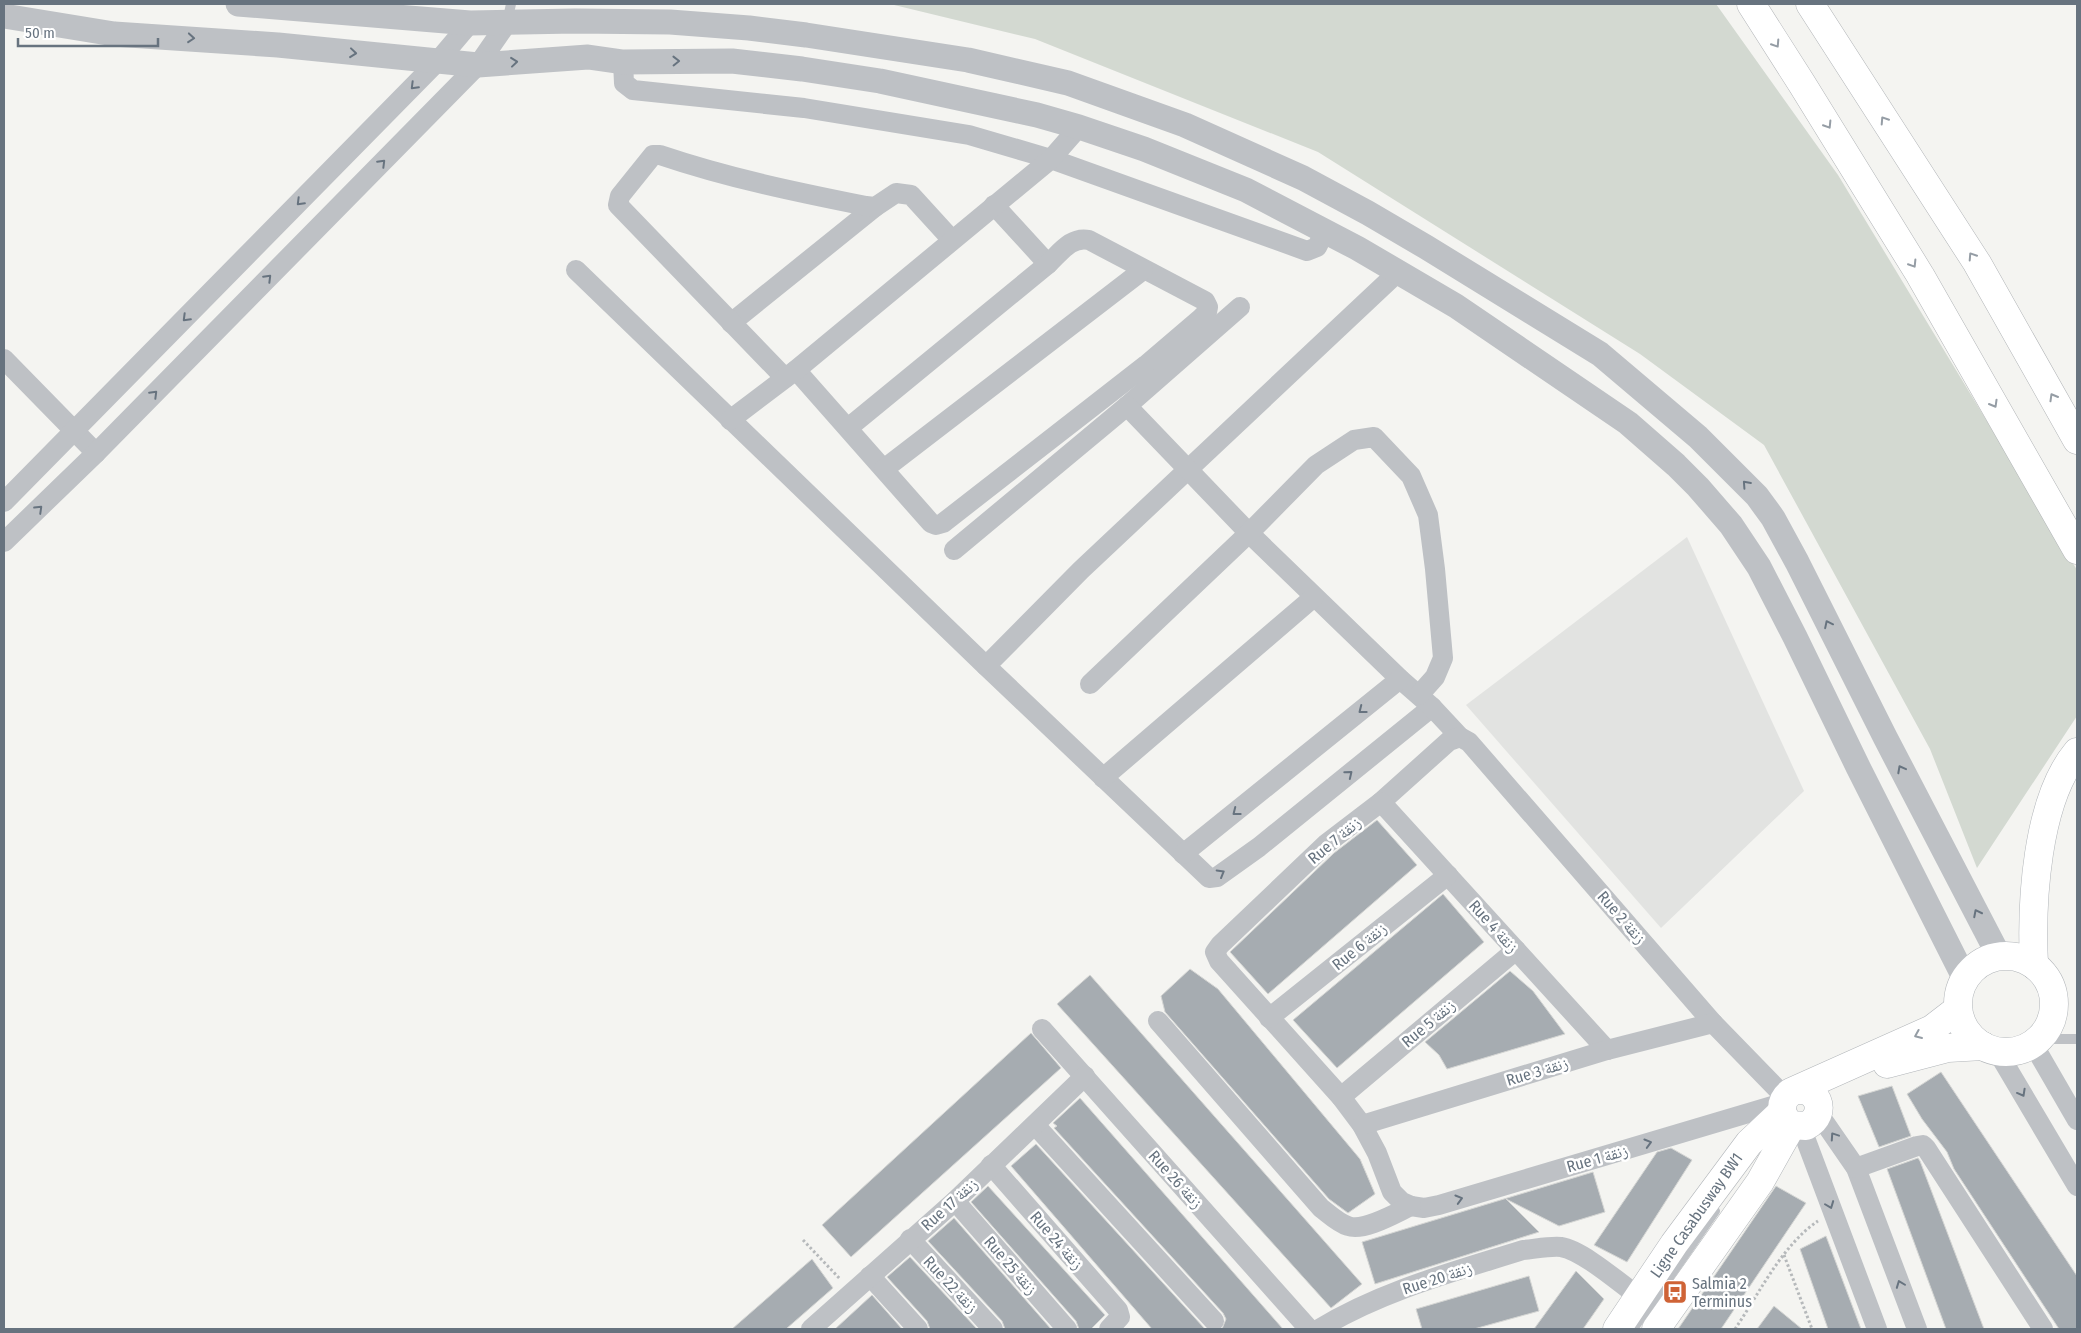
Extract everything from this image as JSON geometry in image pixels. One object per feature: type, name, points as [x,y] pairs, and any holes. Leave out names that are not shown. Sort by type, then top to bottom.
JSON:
[{"type":"main road","points":[[1750,4],[1802,84],[1920,275],[2077,550]]},
{"type":"main road","points":[[1810,4],[1977,263],[2077,440]]},
{"type":"main road","points":[[2034,965],[2032,927],[2044,832],[2052,800],[2061,778],[2077,752]]},
{"type":"main road","points":[[1617,1329],[1640,1298],[1674,1244],[1749,1143],[1792,1113],[1846,1079],[1879,1067],[1948,1048],[2016,1051],[2036,1041],[2050,1025],[2054,1009],[2052,992],[2046,977],[2034,965],[2023,959],[1999,956],[1986,960],[1974,968],[1965,979],[1959,993],[1958,1009],[1962,1024],[1971,1037],[1990,1049]]},
{"type":"main road","points":[[1656,1329],[1760,1182],[1792,1113],[1932,1029],[1958,1009]]},
{"type":"street","points":[[238,4],[470,23],[509,13],[574,21],[670,22],[749,28],[968,60],[1068,83],[1185,125],[1303,178],[1426,247],[1600,354],[1705,443],[1740,478],[1773,518],[1999,956]]},
{"type":"street","points":[[4,542],[96,453],[478,65],[509,13]]},
{"type":"street","points":[[4,16],[114,34],[278,44],[478,65],[588,57],[623,62],[732,60],[802,69],[880,81],[1037,115],[1144,149],[1246,190],[1325,231],[1456,306],[1628,423],[1676,465],[1731,525],[1758,567],[1795,636],[1867,785],[1965,979]]},
{"type":"street","points":[[4,502],[438,62],[470,23]]},
{"type":"street","points":[[623,62],[624,84],[633,90],[804,108],[969,135],[1051,159],[1308,252],[1317,247],[1325,231]]},
{"type":"street","points":[[730,420],[790,374],[1051,159],[1079,127]]},
{"type":"street","points":[[848,428],[1048,264],[1073,240],[1081,238],[1089,240],[1205,301],[1208,307],[1207,312],[1146,365],[943,523],[936,525],[931,522],[848,428],[731,323],[618,206],[620,196],[653,155],[660,154],[702,169],[773,187],[876,207]]},
{"type":"street","points":[[731,323],[896,193],[911,195],[952,240]]},
{"type":"street","points":[[994,205],[1048,264]]},
{"type":"street","points":[[576,270],[986,666],[1209,878],[1217,877],[1259,847],[1425,701],[1443,658],[1428,515],[1411,476],[1374,437],[1354,440],[1316,465],[1249,533],[1090,684]]},
{"type":"street","points":[[884,469],[1143,270]]},
{"type":"street","points":[[986,666],[1081,570],[1398,272]]},
{"type":"street","points":[[954,550],[1127,406],[1240,307]]},
{"type":"street","points":[[4,359],[96,453]]},
{"type":"street","name":"Rue 2 زنقة","points":[[1127,406],[1249,533],[1314,597],[1425,701],[1460,737],[1469,742],[1792,1113]]},
{"type":"street","points":[[1103,778],[1314,597]]},
{"type":"street","points":[[1183,854],[1400,679]]},
{"type":"street","name":"Rue 7 زنقة","points":[[1269,1018],[1219,961],[1215,952],[1220,945],[1326,844],[1381,802],[1448,741],[1460,737]]},
{"type":"street","name":"Rue 4 زنقة","points":[[1381,802],[1607,1050]]},
{"type":"street","name":"Rue 6 زنقة","points":[[1269,1018],[1448,875]]},
{"type":"street","name":"Rue 5 زنقة","points":[[1341,1097],[1516,950]]},
{"type":"street","points":[[1269,1018],[1341,1097],[1362,1125],[1377,1153],[1392,1192],[1402,1202],[1411,1206]]},
{"type":"street","points":[[1158,1021],[1321,1208],[1338,1222],[1348,1226],[1365,1226],[1411,1206]]},
{"type":"street","name":"Rue 3 زنقة","points":[[1362,1125],[1607,1050],[1714,1023]]},
{"type":"street","name":"Rue 26 زنقة","points":[[1042,1029],[1309,1329]]},
{"type":"street","points":[[2036,1041],[2077,1120]]},
{"type":"street","points":[[1990,1049],[2077,1186]]},
{"type":"street","name":"Rue 17 زنقة","points":[[819,1327],[852,1292],[955,1201],[1085,1076]]},
{"type":"street","points":[[1792,1113],[1856,1168],[1917,1329]]},
{"type":"street","points":[[1792,1113],[1833,1213],[1877,1329]]},
{"type":"street","name":"Rue 1 زنقة","points":[[1411,1206],[1424,1208],[1439,1205],[1792,1113]]},
{"type":"street","points":[[1035,1125],[1214,1321]]},
{"type":"street","points":[[1856,1168],[1917,1146],[1926,1148],[2043,1329]]},
{"type":"street","name":"Rue 24 زنقة","points":[[991,1165],[1118,1310],[1115,1323]]},
{"type":"street","name":"Rue 25 زنقة","points":[[955,1201],[1067,1329]]},
{"type":"street","name":"Rue 22 زنقة","points":[[910,1239],[993,1329]]},
{"type":"street","name":"Rue 20 زنقة","points":[[1319,1329],[1364,1304],[1522,1250],[1562,1247],[1585,1258],[1640,1298]]},
{"type":"street","points":[[870,1276],[918,1329]]},
{"type":"lane","points":[[2036,1041],[2077,1040]]},
{"type":"lane","name":"Ligne Casabusway BW1","points":[[1760,1161],[1792,1113]]},
{"type":"lane","name":"Ligne Casabusway BW1","points":[[1633,1329],[1723,1206],[1641,1329]]},
{"type":"path","points":[[1736,1329],[1784,1255],[1799,1237],[1816,1223],[1833,1213]]},
{"type":"path","points":[[803,1240],[852,1292]]},
{"type":"path","points":[[1784,1255],[1812,1329]]},
{"type":"shaded area","points":[[890,4],[1716,4],[1838,175],[2077,570],[2077,716],[1977,868],[1930,749],[1764,445],[1640,354],[1318,152],[1035,39]]},
{"type":"shaded area","points":[[1687,537],[1804,791],[1661,928],[1466,705]]},
{"type":"building","points":[[1377,820],[1417,865],[1268,994],[1230,952],[1334,853]]},
{"type":"building","points":[[1443,894],[1484,942],[1337,1068],[1293,1020]]},
{"type":"building","points":[[1190,969],[1218,989],[1360,1159],[1375,1194],[1348,1213],[1329,1199],[1165,1012],[1161,996]]},
{"type":"building","points":[[1510,971],[1533,991],[1565,1034],[1447,1069],[1439,1055],[1425,1042]]},
{"type":"building","points":[[1090,975],[1362,1284],[1331,1308],[1057,1004]]},
{"type":"building","points":[[1031,1033],[1061,1068],[851,1257],[822,1225]]},
{"type":"building","points":[[1941,1072],[2077,1276],[2077,1329],[2059,1329],[1954,1169],[1947,1152],[1922,1119],[1907,1094]]},
{"type":"building","points":[[1892,1086],[1911,1136],[1879,1147],[1858,1096]]},
{"type":"building","points":[[1080,1098],[1283,1329],[1222,1329],[1226,1319],[1223,1313],[1054,1128],[1057,1126],[1053,1123]]},
{"type":"building","points":[[1036,1144],[1205,1329],[1152,1329],[1011,1166]]},
{"type":"building","points":[[1671,1148],[1692,1160],[1627,1262],[1594,1245],[1657,1152]]},
{"type":"building","points":[[1918,1158],[1984,1329],[1946,1329],[1887,1169]]},
{"type":"building","points":[[1593,1172],[1605,1212],[1559,1226],[1506,1199],[1539,1232],[1375,1284],[1362,1242]]},
{"type":"building","points":[[988,1186],[1105,1315],[1091,1329],[1079,1329],[1076,1321],[971,1202]]},
{"type":"building","points":[[1776,1186],[1806,1203],[1721,1329],[1678,1329]]},
{"type":"building","points":[[954,1218],[1051,1329],[1005,1329],[1002,1321],[928,1241]]},
{"type":"building","points":[[1826,1236],[1861,1329],[1828,1329],[1800,1249]]},
{"type":"building","points":[[910,1257],[977,1329],[930,1329],[927,1321],[887,1277]]},
{"type":"building","points":[[812,1259],[833,1288],[786,1329],[732,1329]]},
{"type":"building","points":[[1576,1271],[1604,1299],[1583,1329],[1534,1329]]},
{"type":"building","points":[[1529,1276],[1539,1311],[1474,1329],[1422,1329],[1416,1309]]},
{"type":"building","points":[[872,1295],[902,1329],[835,1329]]},
{"type":"building","points":[[1774,1306],[1802,1329],[1757,1329]]},
{"type":"place","name":"Salmia 2 Terminus","points":[[1675,1292]]}]
